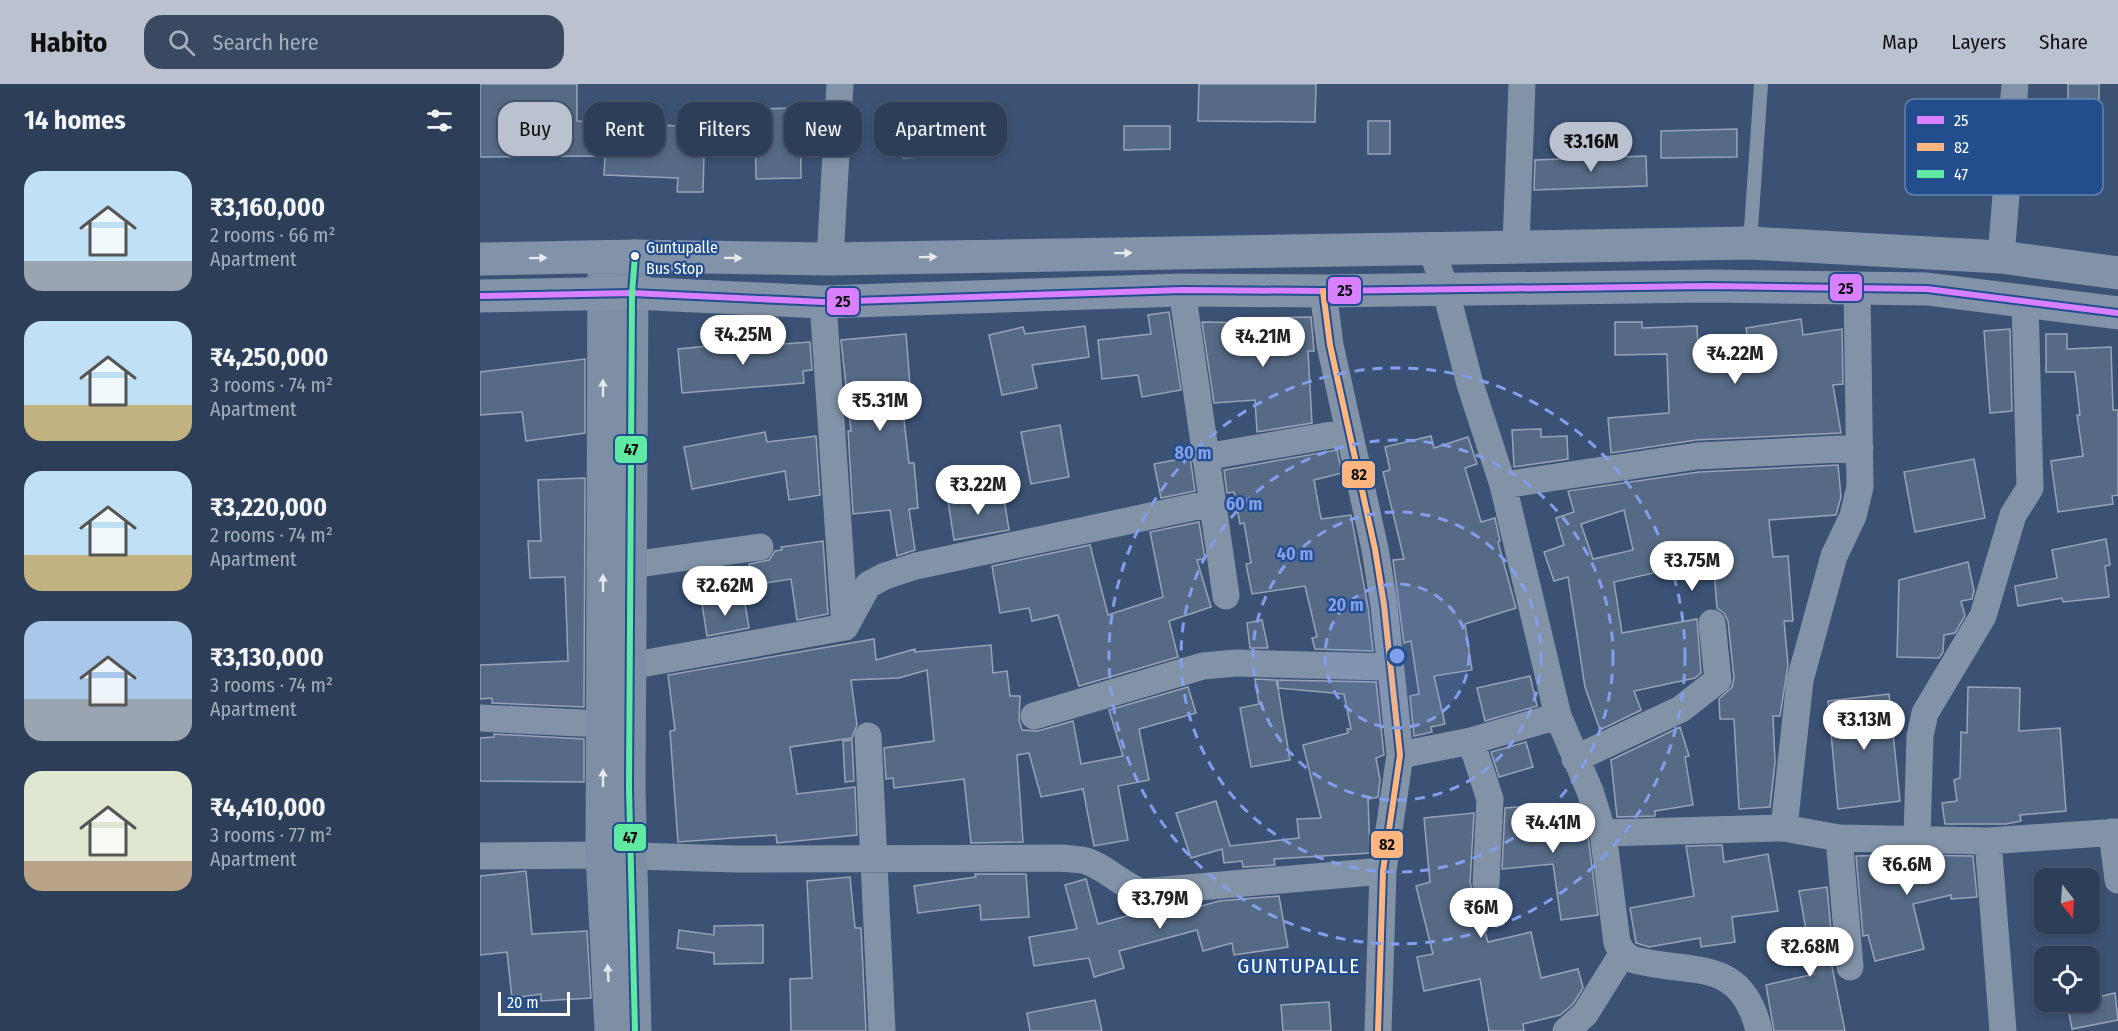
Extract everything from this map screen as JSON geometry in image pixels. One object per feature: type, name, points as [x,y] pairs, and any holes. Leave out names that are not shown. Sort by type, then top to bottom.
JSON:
[{"type":"highway","points":[[480,259],[620,257],[830,259],[1516,245],[1750,243],[2001,257],[2118,273]]},
{"type":"highway","points":[[480,296],[618,293],[823,302],[1182,290],[1323,291],[1709,286],[1927,289],[2118,313]]},
{"type":"main road","points":[[611,1031],[617,855],[629,788],[617,725],[620,257]]},
{"type":"main road","points":[[617,725],[630,666],[630,565],[618,293]]},
{"type":"main road","points":[[617,855],[631,957],[635,1031]]},
{"type":"street","points":[[830,259],[840,84]]},
{"type":"street","points":[[1516,245],[1522,84]]},
{"type":"street","points":[[2014,99],[2015,84]]},
{"type":"street","points":[[2001,257],[2006,195]]},
{"type":"street","points":[[1431,248],[1445,288],[1470,384],[1503,484],[1557,716],[1590,791],[1603,833],[1617,943],[1623,953],[1644,962],[1715,973],[1736,984],[1747,998],[1759,1031]]},
{"type":"street","points":[[1784,828],[1800,681],[1834,556],[1858,501],[1860,448],[1857,288]]},
{"type":"street","points":[[1182,290],[1226,596]]},
{"type":"street","points":[[1323,291],[1330,345],[1375,549],[1400,755],[1383,871],[1378,1031]]},
{"type":"street","points":[[823,302],[845,627]]},
{"type":"street","points":[[1917,838],[1920,736],[1925,713],[1983,616],[2013,515],[2030,488],[2025,303]]},
{"type":"street","points":[[1205,457],[1349,432]]},
{"type":"street","points":[[1503,484],[1697,456],[1860,448]]},
{"type":"street","points":[[845,627],[868,585],[885,576],[927,564],[1212,503]]},
{"type":"street","points":[[630,565],[760,547]]},
{"type":"street","points":[[1575,759],[1681,709],[1718,680],[1712,623]]},
{"type":"street","points":[[630,666],[845,627]]},
{"type":"street","points":[[1034,716],[1203,666],[1236,663],[1390,667]]},
{"type":"street","points":[[1400,755],[1471,741],[1557,716]]},
{"type":"street","points":[[480,718],[617,725]]},
{"type":"street","points":[[868,736],[882,1031]]},
{"type":"street","points":[[1471,741],[1490,799],[1486,883]]},
{"type":"street","points":[[1603,833],[1784,828],[1839,838],[1988,840],[2115,832],[2118,880]]},
{"type":"street","points":[[1839,838],[1850,967]]},
{"type":"street","points":[[1988,840],[2003,1031]]},
{"type":"street","points":[[480,856],[617,855],[713,859],[1061,858],[1086,861],[1101,868],[1126,887],[1142,892],[1383,871]]},
{"type":"street","points":[[1566,1031],[1585,1014],[1623,953]]},
{"type":"lane","points":[[1750,243],[1761,84]]},
{"type":"building","points":[[480,84],[577,84],[577,121],[584,121],[584,156],[605,156],[480,157]]},
{"type":"building","points":[[1199,84],[1316,84],[1315,122],[1198,121]]},
{"type":"building","points":[[2068,84],[2099,84],[2099,99],[2068,99]]},
{"type":"building","points":[[784,108],[784,156],[801,156],[801,178],[756,179],[756,156],[772,156],[772,109]]},
{"type":"building","points":[[1368,121],[1390,121],[1390,154],[1368,154]]},
{"type":"building","points":[[665,125],[677,126],[677,156],[704,156],[703,192],[677,192],[678,178],[604,175],[605,156],[665,156]]},
{"type":"building","points":[[1124,126],[1170,126],[1170,149],[1124,150]]},
{"type":"building","points":[[1737,129],[1737,157],[1661,158],[1661,131]]},
{"type":"building","points":[[903,156],[942,156],[903,158]]},
{"type":"building","points":[[1646,156],[1647,186],[1534,190],[1535,160]]},
{"type":"building","points":[[1169,312],[1181,390],[1142,397],[1138,375],[1102,379],[1098,340],[1151,334],[1148,315]]},
{"type":"building","points":[[1311,317],[1314,351],[1308,351],[1312,423],[1257,432],[1255,400],[1214,403],[1202,322],[1259,323],[1259,318]]},
{"type":"building","points":[[1801,319],[1803,335],[1842,329],[1843,384],[1833,385],[1841,433],[1696,440],[1611,453],[1608,418],[1669,413],[1667,354],[1615,355],[1615,322],[1642,322],[1642,328],[1697,326],[1698,347],[1749,346],[1746,328]]},
{"type":"building","points":[[1085,326],[1089,357],[1032,365],[1037,388],[1002,395],[989,335],[1023,327],[1025,334]]},
{"type":"building","points":[[2010,329],[2012,411],[1990,413],[1984,331]]},
{"type":"building","points":[[906,334],[910,385],[900,386],[909,463],[914,463],[918,508],[909,509],[915,550],[897,556],[890,510],[853,514],[848,431],[851,431],[841,340]]},
{"type":"building","points":[[2046,334],[2067,334],[2067,349],[2111,347],[2113,410],[2118,410],[2118,495],[2112,496],[2113,504],[2058,512],[2051,461],[2083,456],[2077,415],[2080,415],[2075,372],[2046,372]]},
{"type":"building","points":[[810,342],[812,370],[803,371],[804,383],[682,393],[678,349],[740,343],[740,347]]},
{"type":"building","points":[[585,359],[585,433],[526,441],[522,412],[480,415],[480,372]]},
{"type":"building","points":[[1060,425],[1069,477],[1031,484],[1021,432]]},
{"type":"building","points":[[1541,429],[1541,437],[1567,436],[1568,459],[1514,467],[1512,430]]},
{"type":"building","points":[[765,432],[767,442],[816,436],[820,495],[789,500],[785,471],[692,489],[684,447]]},
{"type":"building","points":[[1431,436],[1434,448],[1468,437],[1477,464],[1465,468],[1481,522],[1495,518],[1500,541],[1498,542],[1516,608],[1465,624],[1472,670],[1434,676],[1445,724],[1431,727],[1432,732],[1414,736],[1410,696],[1419,694],[1411,641],[1404,643],[1393,560],[1404,559],[1383,472],[1390,470],[1385,447]]},
{"type":"building","points":[[1337,450],[1342,473],[1314,480],[1321,519],[1351,515],[1368,607],[1373,651],[1315,649],[1312,638],[1317,637],[1305,586],[1252,594],[1246,564],[1251,563],[1244,523],[1240,524],[1234,492],[1227,493],[1224,470]]},
{"type":"building","points":[[1190,457],[1195,491],[1161,498],[1154,464]]},
{"type":"building","points":[[1974,459],[1985,518],[1915,532],[1904,472]]},
{"type":"building","points":[[1838,465],[1841,497],[1836,515],[1769,520],[1773,557],[1788,556],[1793,621],[1784,621],[1788,665],[1780,716],[1773,716],[1775,762],[1770,807],[1739,809],[1734,719],[1720,719],[1719,699],[1732,687],[1734,678],[1728,621],[1724,613],[1717,608],[1713,557],[1674,561],[1675,568],[1614,582],[1622,633],[1697,619],[1701,673],[1695,678],[1634,691],[1641,710],[1600,730],[1585,687],[1568,577],[1554,581],[1544,552],[1564,545],[1556,518],[1574,512],[1568,491],[1699,472]],"holes":[[[1624,510],[1633,550],[1593,559],[1581,524]]]},
{"type":"building","points":[[585,478],[584,707],[492,703],[492,698],[480,699],[480,665],[568,661],[565,577],[530,578],[528,541],[541,541],[538,480]]},
{"type":"building","points":[[1003,492],[1009,530],[954,540],[948,501]]},
{"type":"building","points":[[1199,522],[1205,559],[1197,560],[1211,607],[1169,621],[1178,657],[1079,686],[1058,615],[1032,621],[1029,608],[1000,613],[992,566],[1090,545],[1108,615],[1163,597],[1150,532]]},
{"type":"building","points":[[2106,539],[2110,565],[2105,566],[2109,597],[2063,602],[2062,598],[2018,606],[2015,586],[2057,578],[2052,550]]},
{"type":"building","points":[[823,541],[828,614],[797,620],[791,579],[752,585],[749,564],[769,560],[775,551],[782,550],[781,547]]},
{"type":"building","points":[[1968,562],[1974,591],[1972,599],[1961,601],[1965,616],[1955,633],[1944,635],[1943,652],[1939,658],[1897,657],[1899,580]]},
{"type":"building","points":[[744,598],[749,628],[707,636],[702,604]]},
{"type":"building","points":[[1262,620],[1268,648],[1250,648],[1247,623]]},
{"type":"building","points":[[874,639],[876,660],[915,649],[915,652],[991,645],[993,673],[1007,671],[1010,696],[1020,696],[1019,720],[1022,730],[1038,731],[1073,721],[1081,764],[1123,756],[1109,710],[1188,687],[1196,713],[1139,729],[1149,780],[1118,786],[1128,840],[1094,846],[1083,789],[1041,797],[1029,753],[1017,755],[1023,842],[971,843],[964,779],[894,788],[893,778],[886,779],[884,748],[934,741],[927,670],[899,678],[851,680],[857,725],[852,738],[790,747],[797,794],[855,787],[857,835],[777,843],[776,835],[678,842],[670,731],[675,730],[668,675]]},
{"type":"building","points":[[1530,676],[1537,706],[1485,721],[1477,688]]},
{"type":"building","points":[[1255,679],[1276,680],[1290,760],[1251,767],[1240,708],[1259,704]]},
{"type":"building","points":[[1278,680],[1376,682],[1384,755],[1376,758],[1380,780],[1378,797],[1368,799],[1370,853],[1274,859],[1275,865],[1243,867],[1242,861],[1224,863],[1222,849],[1191,858],[1176,813],[1216,801],[1230,846],[1299,838],[1297,819],[1321,818],[1303,745],[1348,733],[1347,729],[1351,729],[1344,694],[1278,688]]},
{"type":"building","points":[[1968,687],[2020,688],[2019,731],[2060,728],[2066,811],[2020,815],[2021,821],[2006,824],[1945,824],[1942,803],[1957,801],[1954,780],[1960,778],[1961,732],[1967,733]]},
{"type":"building","points":[[1889,694],[1900,801],[1838,809],[1828,701]]},
{"type":"building","points":[[1680,727],[1689,756],[1685,757],[1693,805],[1655,811],[1655,816],[1617,817],[1611,760]]},
{"type":"building","points":[[494,734],[584,739],[584,782],[480,781],[480,738],[494,737]]},
{"type":"building","points":[[852,740],[854,781],[845,782],[843,741]]},
{"type":"building","points":[[1526,742],[1533,767],[1499,777],[1491,752]]},
{"type":"building","points":[[1549,805],[1550,816],[1580,813],[1588,836],[1598,915],[1561,920],[1553,864],[1502,869],[1505,808]]},
{"type":"building","points":[[1474,813],[1470,883],[1488,942],[1531,932],[1541,978],[1578,969],[1583,988],[1573,1004],[1560,1015],[1523,1024],[1524,1031],[1489,1031],[1480,979],[1424,991],[1417,957],[1433,954],[1416,886],[1430,882],[1424,818]]},
{"type":"building","points":[[1722,845],[1724,862],[1768,854],[1778,911],[1732,917],[1735,942],[1701,947],[1700,938],[1649,947],[1636,943],[1630,908],[1694,896],[1686,846]]},
{"type":"building","points":[[1856,856],[1973,856],[1977,897],[1951,899],[1951,895],[1913,904],[1924,949],[1875,961],[1868,935],[1863,936]]},
{"type":"building","points":[[526,871],[532,934],[587,931],[591,998],[541,1001],[541,994],[512,998],[507,952],[480,955],[480,876]]},
{"type":"building","points":[[975,874],[1026,874],[1029,917],[981,920],[980,905],[918,913],[914,886],[976,877]]},
{"type":"building","points":[[850,877],[855,928],[861,928],[866,1031],[791,1031],[790,979],[812,978],[807,881]]},
{"type":"building","points":[[1086,879],[1098,924],[1162,906],[1182,904],[1184,911],[1219,901],[1279,896],[1288,947],[1234,955],[1232,943],[1203,951],[1197,930],[1119,951],[1124,968],[1094,977],[1089,958],[1034,966],[1029,937],[1077,929],[1065,885]]},
{"type":"building","points":[[1827,887],[1832,941],[1827,942],[1845,1031],[1774,1031],[1766,985],[1814,974],[1799,891]]},
{"type":"building","points":[[763,925],[763,963],[714,964],[714,953],[677,948],[679,930],[714,935],[714,926]]},
{"type":"building","points":[[2115,993],[2118,1020],[2072,1029],[2069,1012],[2100,1012],[2100,997]]},
{"type":"building","points":[[1095,1000],[1102,1031],[1030,1031],[1027,1013]]},
{"type":"building","points":[[1329,1002],[1331,1031],[1283,1031],[1281,1005]]},
{"type":"transit line","name":"47","points":[[635,256],[632,293],[629,788],[635,1031]]},
{"type":"transit line","name":"25","points":[[480,296],[632,293],[823,302],[1182,290],[1323,291],[1709,286],[1927,289],[2118,313]]},
{"type":"transit line","name":"82","points":[[1323,291],[1330,345],[1375,549],[1384,605],[1400,755],[1383,871],[1378,1031]]},
{"type":"place","name":"Guntupalle Bus Stop","points":[[635,256]]},
{"type":"district","name":"GUNTUPALLE","points":[[1299,966]]}]
